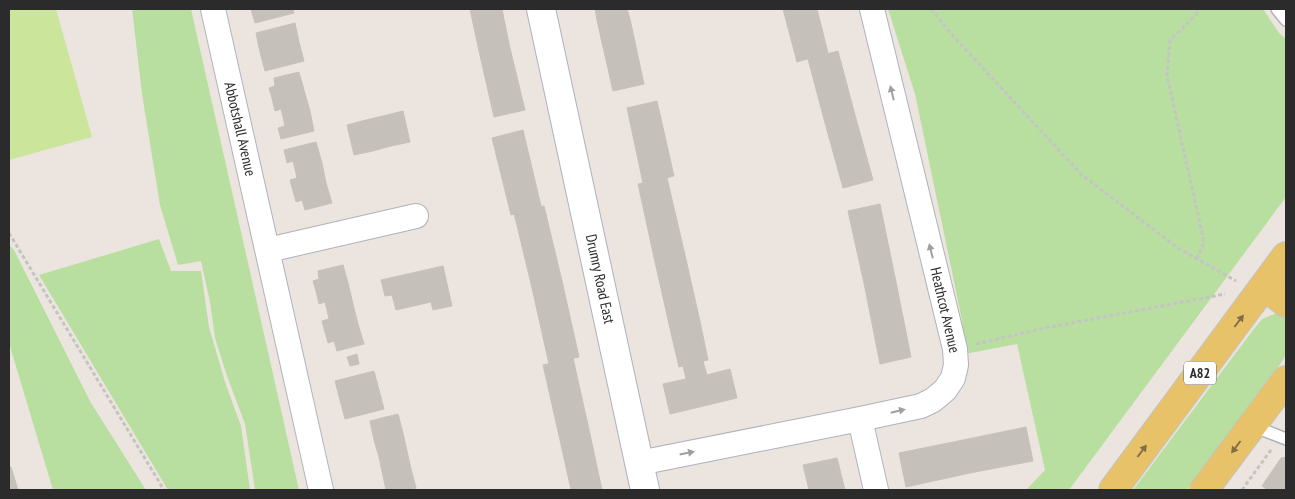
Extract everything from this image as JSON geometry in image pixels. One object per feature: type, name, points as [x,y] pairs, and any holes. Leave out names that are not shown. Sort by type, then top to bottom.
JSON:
[{"type":"main road","name":"A82","points":[[1113,490],[1286,256]]},
{"type":"main road","points":[[1265,286],[1286,302]]},
{"type":"main road","points":[[1204,490],[1286,380]]},
{"type":"street","name":"Abbotshall Avenue","points":[[213,9],[321,490]]},
{"type":"street","name":"Drumry Road East","points":[[541,9],[645,490]]},
{"type":"street","name":"Heathcot Avenue","points":[[639,463],[921,406],[933,400],[945,390],[953,378],[956,364],[955,349],[872,9]]},
{"type":"street","points":[[268,250],[416,216]]},
{"type":"street","points":[[860,419],[876,490]]},
{"type":"lane","points":[[1278,9],[1286,20]]},
{"type":"lane","points":[[1253,426],[1283,438]]},
{"type":"path","points":[[931,9],[954,38],[1082,175],[1178,248],[1236,281]]},
{"type":"path","points":[[1197,259],[1204,242],[1168,75],[1170,40],[1196,15],[1198,9]]},
{"type":"path","points":[[9,233],[164,490]]},
{"type":"path","points":[[955,349],[1045,328],[1225,294]]},
{"type":"path","points":[[1242,490],[1283,438]]},
{"type":"green space","points":[[9,9],[56,9],[92,137],[9,160]]},
{"type":"green space","points":[[132,9],[191,9],[299,490],[255,490],[245,424],[215,338],[210,302],[201,261],[178,265],[160,205],[142,94]]},
{"type":"green space","points":[[888,9],[1263,9],[1279,33],[1286,39],[1286,197],[1069,490],[1026,490],[1045,470],[1017,344],[965,354],[962,320],[915,94]]},
{"type":"green space","points":[[159,239],[171,271],[201,271],[209,327],[225,382],[241,426],[250,490],[168,490],[39,275]]},
{"type":"green space","points":[[9,245],[14,250],[91,403],[146,490],[53,490],[9,343]]},
{"type":"green space","points":[[1277,313],[1286,315],[1286,355],[1272,377],[1187,490],[1133,490],[1253,330],[1262,319]]},
{"type":"building","points":[[251,9],[293,9],[294,13],[255,23]]},
{"type":"building","points":[[470,9],[502,9],[509,44],[479,51]]},
{"type":"building","points":[[595,9],[627,9],[630,19],[598,25]]},
{"type":"building","points":[[783,9],[817,9],[828,53],[797,62]]},
{"type":"building","points":[[630,19],[644,84],[613,91],[598,25]]},
{"type":"building","points":[[295,23],[299,42],[260,52],[256,33]]},
{"type":"building","points":[[299,42],[304,61],[265,71],[260,52]]},
{"type":"building","points":[[509,44],[525,110],[494,117],[479,51]]},
{"type":"building","points":[[838,51],[855,115],[825,123],[808,59]]},
{"type":"building","points":[[299,72],[304,90],[272,98],[269,88],[275,86],[274,78]]},
{"type":"building","points":[[304,90],[310,111],[283,117],[281,109],[275,111],[272,98]]},
{"type":"building","points":[[657,101],[674,176],[643,183],[627,108]]},
{"type":"building","points":[[310,111],[314,131],[281,139],[278,128],[285,126],[283,117]]},
{"type":"building","points":[[403,111],[410,142],[391,146],[383,116]]},
{"type":"building","points":[[855,115],[873,180],[843,188],[825,123]]},
{"type":"building","points":[[383,116],[391,146],[373,151],[366,120]]},
{"type":"building","points":[[366,120],[373,151],[354,155],[347,125]]},
{"type":"building","points":[[523,130],[541,206],[511,215],[492,138]]},
{"type":"building","points":[[316,142],[322,163],[295,169],[293,161],[287,163],[284,150]]},
{"type":"building","points":[[322,163],[326,183],[293,191],[290,180],[297,178],[295,169]]},
{"type":"building","points":[[667,178],[685,255],[655,262],[638,184]]},
{"type":"building","points":[[326,183],[332,203],[305,210],[302,200],[296,202],[293,191]]},
{"type":"building","points":[[880,204],[896,282],[865,288],[848,211]]},
{"type":"building","points":[[544,206],[562,281],[532,288],[514,213]]},
{"type":"building","points":[[685,255],[701,326],[671,333],[655,262]]},
{"type":"building","points":[[343,265],[348,283],[316,291],[313,281],[319,279],[318,271]]},
{"type":"building","points":[[443,266],[452,306],[433,310],[431,302],[396,310],[392,295],[385,296],[381,280]]},
{"type":"building","points":[[562,281],[579,357],[549,364],[532,288]]},
{"type":"building","points":[[896,282],[911,357],[880,364],[865,288]]},
{"type":"building","points":[[348,283],[353,304],[327,310],[325,302],[319,304],[316,291]]},
{"type":"building","points":[[353,304],[358,324],[325,332],[322,321],[329,319],[327,310]]},
{"type":"building","points":[[358,324],[364,344],[337,351],[334,341],[328,343],[325,332]]},
{"type":"building","points":[[701,326],[708,360],[703,361],[707,375],[730,369],[737,398],[670,414],[663,384],[686,379],[683,366],[679,367],[671,333]]},
{"type":"building","points":[[357,354],[359,364],[350,366],[347,357]]},
{"type":"building","points":[[573,358],[590,434],[560,440],[543,365]]},
{"type":"building","points":[[374,371],[379,390],[340,400],[335,381]]},
{"type":"building","points":[[379,390],[384,409],[345,419],[340,400]]},
{"type":"building","points":[[398,414],[403,433],[374,440],[370,421]]},
{"type":"building","points":[[1026,427],[1033,461],[970,473],[963,440]]},
{"type":"building","points":[[403,433],[407,451],[379,457],[374,440]]},
{"type":"building","points":[[590,434],[602,490],[571,490],[560,440]]},
{"type":"building","points":[[963,440],[970,473],[906,487],[899,453]]},
{"type":"building","points":[[407,451],[411,469],[383,476],[379,457]]},
{"type":"building","points":[[1286,457],[1286,490],[1268,490],[1262,486],[1281,458]]},
{"type":"building","points":[[837,458],[845,490],[809,490],[803,465]]},
{"type":"building","points":[[9,467],[11,467],[18,490],[9,490]]},
{"type":"building","points":[[411,469],[416,488],[409,490],[386,490],[383,476]]}]
